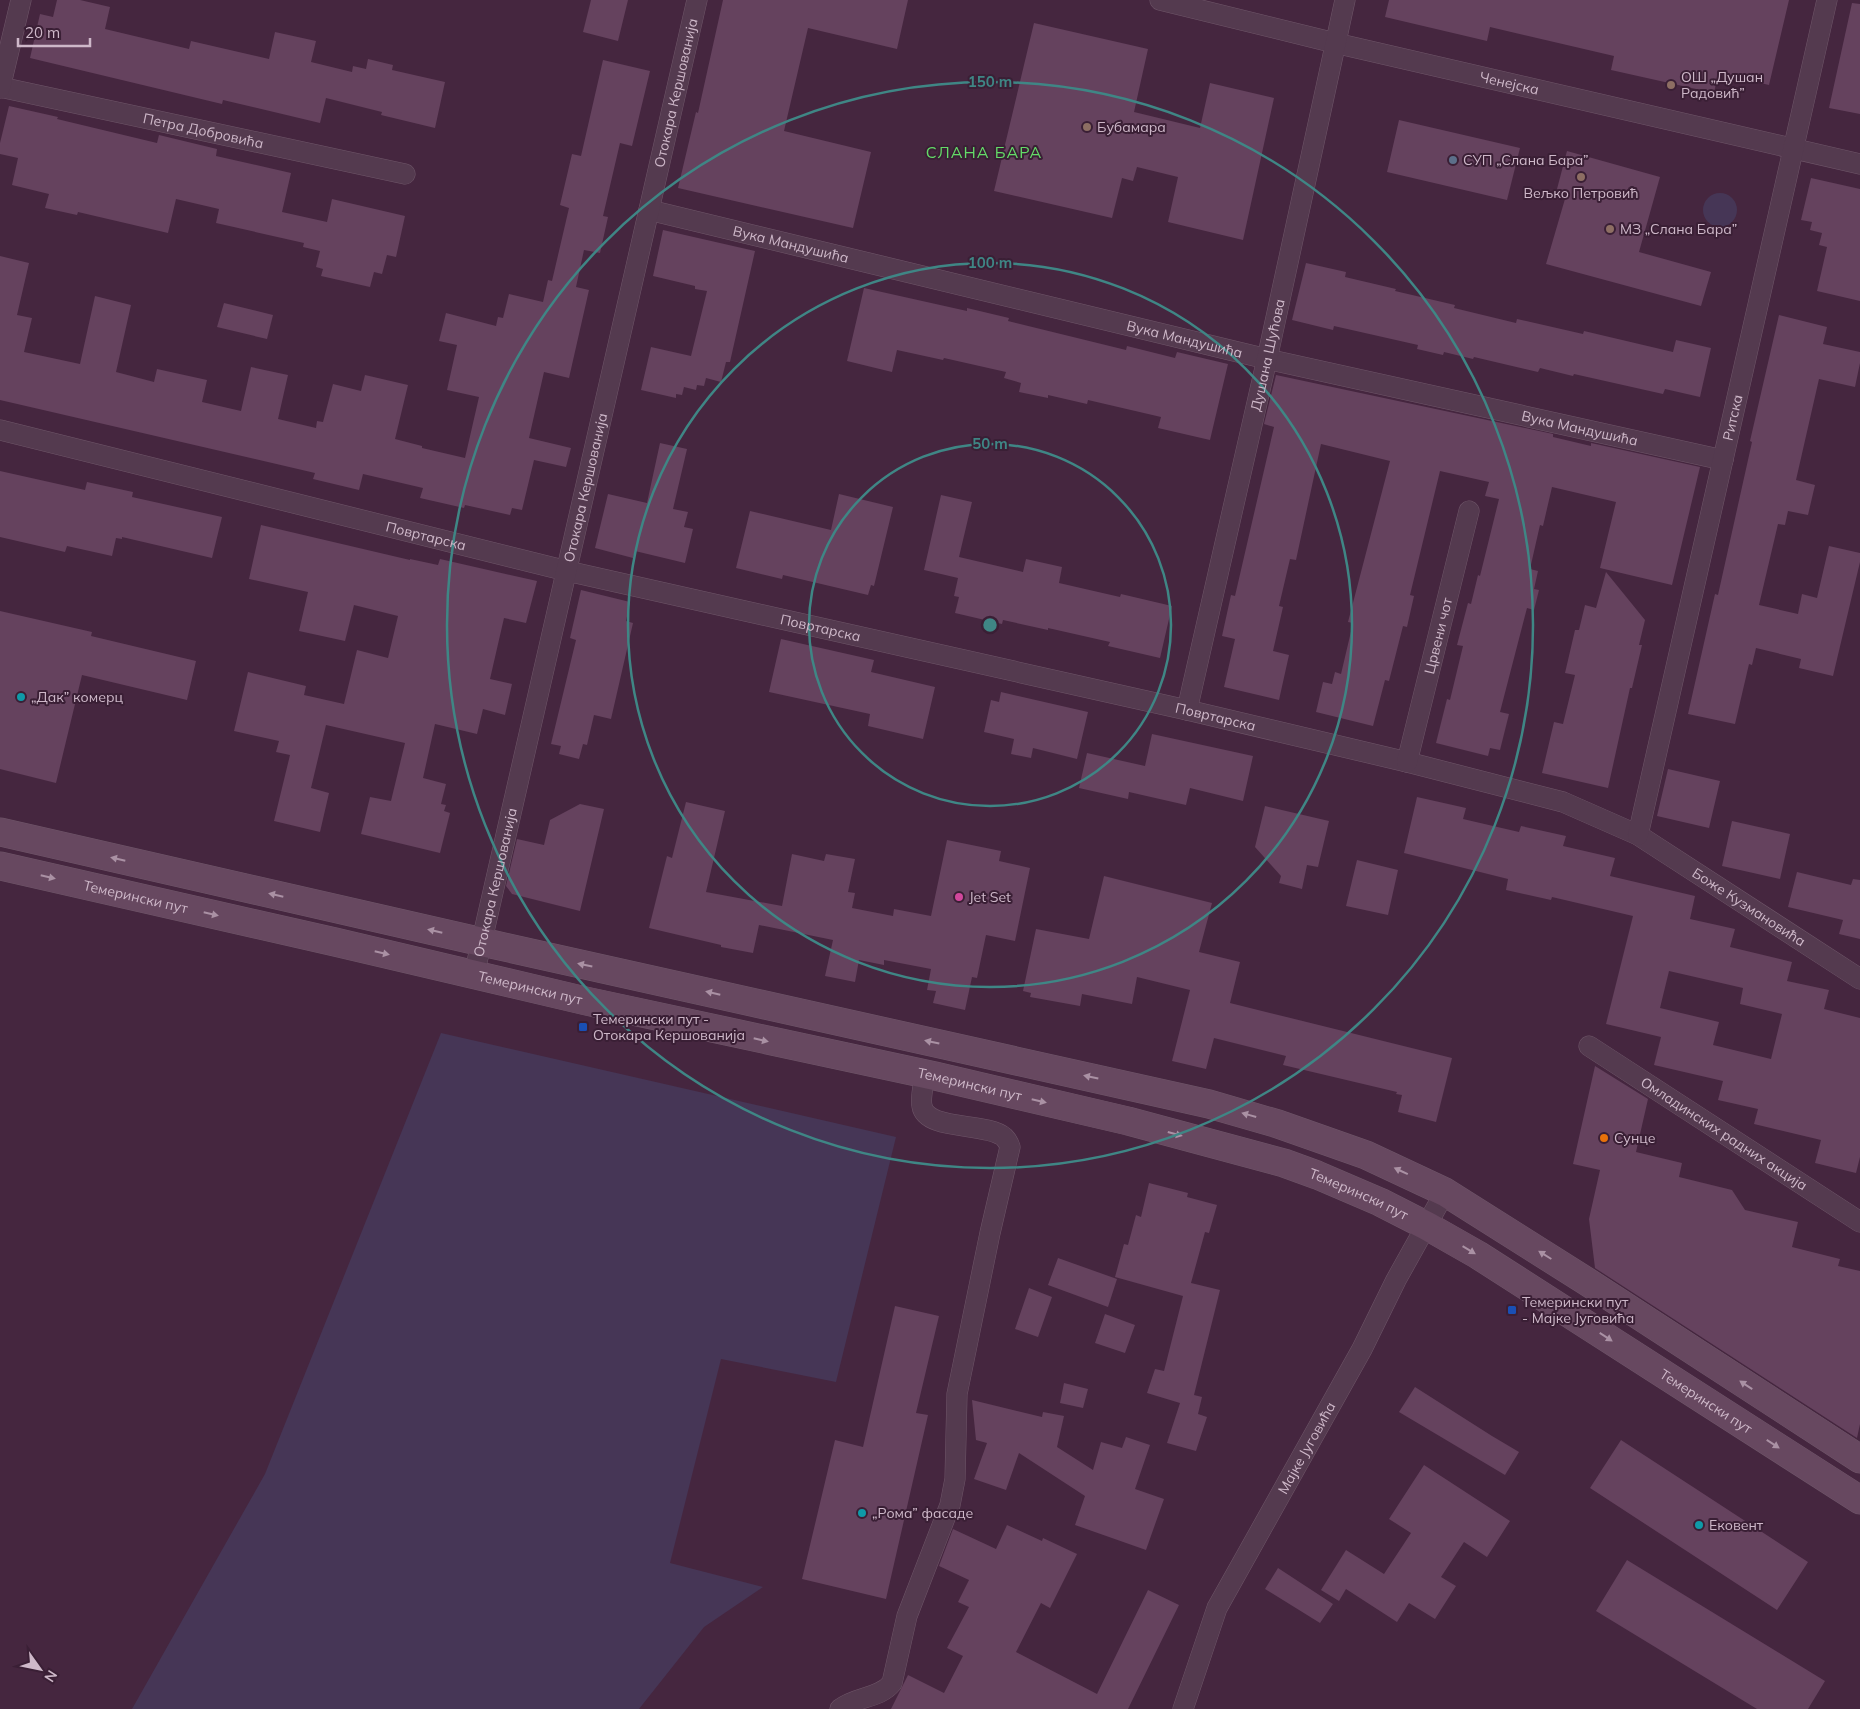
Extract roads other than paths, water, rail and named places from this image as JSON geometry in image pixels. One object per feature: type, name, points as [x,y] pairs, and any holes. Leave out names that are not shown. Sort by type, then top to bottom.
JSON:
[{"type":"main road","points":[[0,832],[482,942],[1210,1104],[1278,1124],[1366,1155],[1445,1192],[1860,1459]]},
{"type":"main road","name":"Темерински пут","points":[[0,866],[769,1042],[925,1074],[1128,1121],[1284,1163],[1362,1194],[1427,1226],[1486,1261],[1860,1500]]},
{"type":"street","points":[[0,87],[21,0]]},
{"type":"street","name":"Отокара Кершованија","points":[[474,975],[697,0]]},
{"type":"street","name":"Ченејска","points":[[1160,0],[1335,43],[1860,164]]},
{"type":"street","name":"Душана Шућова","points":[[1187,710],[1267,359],[1345,0]]},
{"type":"street","name":"Ритска","points":[[1638,835],[1827,0]]},
{"type":"street","name":"Петра Добровића","points":[[0,87],[405,174]]},
{"type":"street","name":"Вука Мандушића","points":[[649,210],[1267,359],[1723,460]]},
{"type":"street","name":"Повртарска","points":[[0,430],[567,571],[1187,710],[1407,762],[1563,802],[1638,835]]},
{"type":"street","name":"Црвени чот","points":[[1407,762],[1469,511]]},
{"type":"street","name":"Боже Кузмановића","points":[[1638,835],[1860,979]]},
{"type":"street","name":"Омладинских радних акција","points":[[1589,1046],[1860,1222]]},
{"type":"street","points":[[840,1709],[855,1700],[885,1691],[892,1683],[907,1616],[950,1505],[955,1479],[957,1394],[1010,1146],[1004,1137],[994,1132],[938,1121],[927,1115],[922,1106],[925,1074]]},
{"type":"street","name":"Мајке Југовића","points":[[1183,1709],[1217,1608],[1362,1348],[1396,1280],[1445,1192]]},
{"type":"place","name":"ОШ „Душан Радовић”","points":[[1671,85]]},
{"type":"place","name":"Бубамара","points":[[1087,127]]},
{"type":"place","name":"СУП „Слана Бара”","points":[[1453,160]]},
{"type":"place","name":"Вељко Петровић","points":[[1581,177]]},
{"type":"place","name":"МЗ „Слана Бара”","points":[[1610,229]]},
{"type":"place","name":"„Дак” комерц","points":[[21,697]]},
{"type":"place","name":"Jet Set","points":[[959,897]]},
{"type":"place","name":"Темерински пут - Отокара Кершованија","points":[[583,1027]]},
{"type":"place","name":"Сунце","points":[[1604,1138]]},
{"type":"place","name":"Темерински пут - Мајке Југовића","points":[[1512,1310]]},
{"type":"place","name":"„Рома” фасаде","points":[[862,1513]]},
{"type":"place","name":"Ековент","points":[[1699,1525]]},
{"type":"district","name":"СЛАНА БАРА","points":[[984,152]]}]
